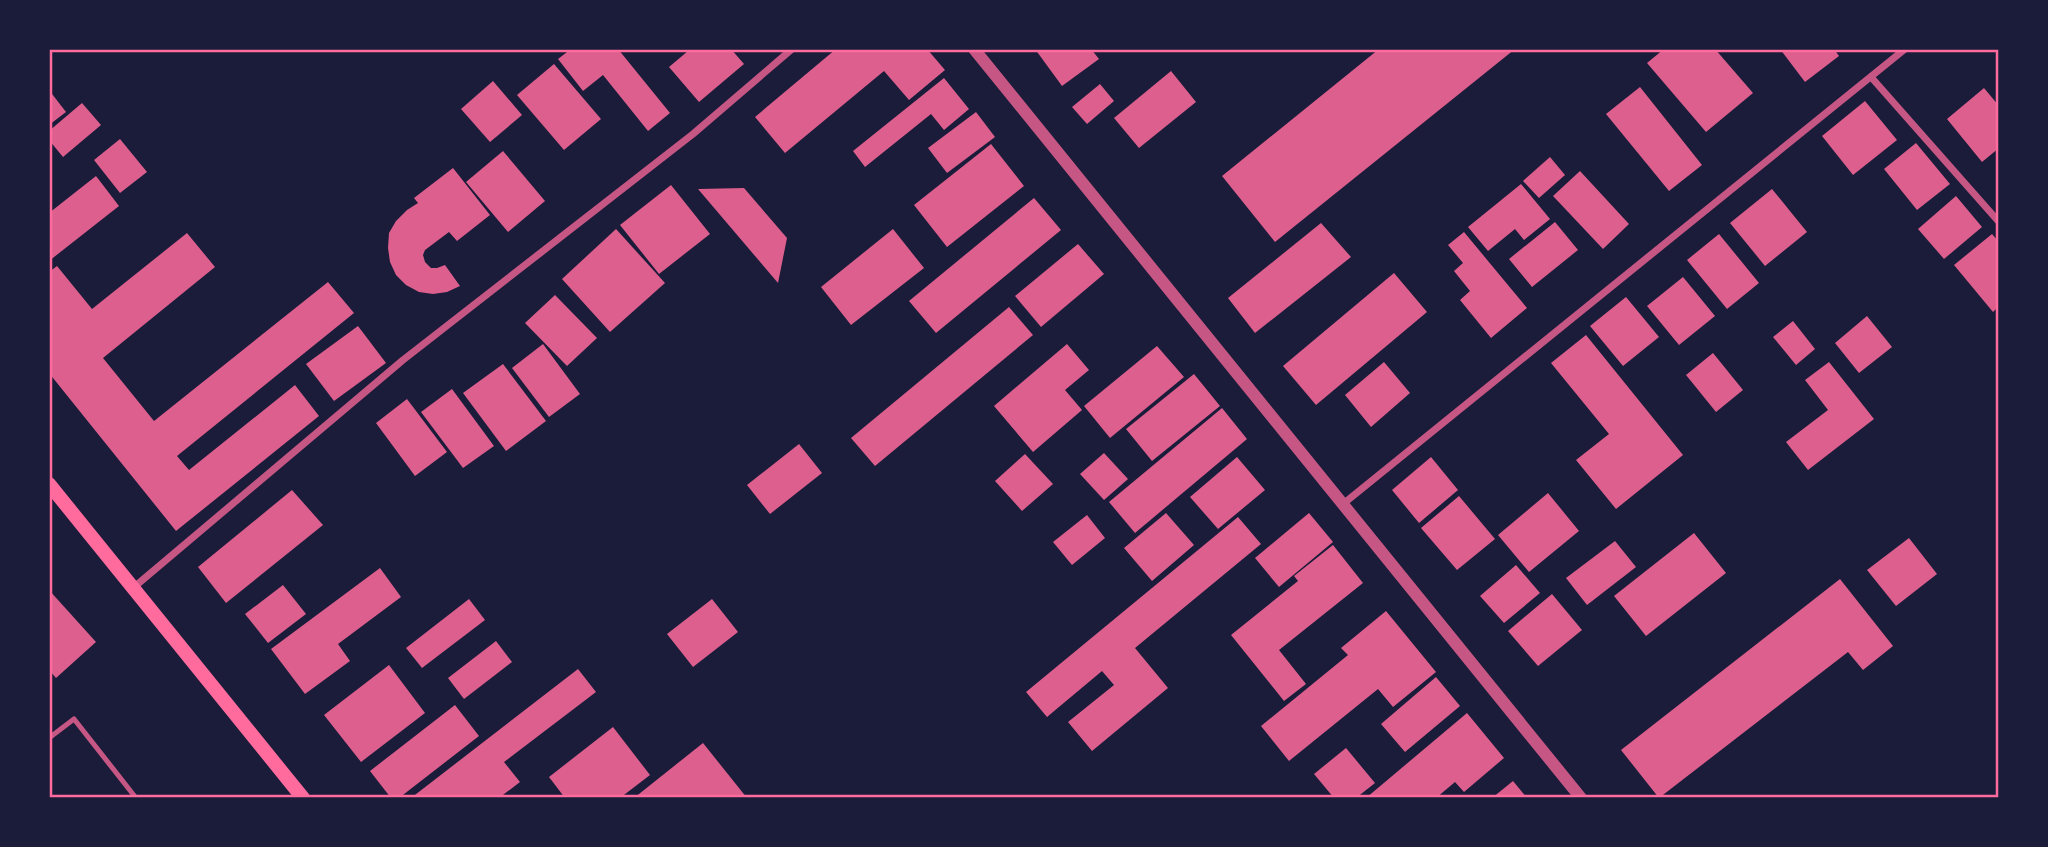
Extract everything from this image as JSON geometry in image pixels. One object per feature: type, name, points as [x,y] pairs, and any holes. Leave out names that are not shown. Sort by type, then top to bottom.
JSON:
[{"type":"main road","points":[[49,484],[303,798]]},
{"type":"street","points":[[134,588],[403,360],[693,134],[792,49]]},
{"type":"street","points":[[974,49],[1581,798]]},
{"type":"street","points":[[1343,504],[1905,49]]},
{"type":"street","points":[[1871,77],[1999,222]]},
{"type":"lane","points":[[49,738],[74,719],[136,798]]},
{"type":"building","points":[[571,49],[618,49],[670,113],[648,131],[603,75],[583,91],[558,59]]},
{"type":"building","points":[[686,49],[731,49],[744,64],[699,102],[669,67],[688,51]]},
{"type":"building","points":[[836,49],[927,49],[945,70],[909,100],[884,71],[785,153],[755,117]]},
{"type":"building","points":[[1035,49],[1091,49],[1099,59],[1062,86]]},
{"type":"building","points":[[1379,49],[1515,49],[1275,242],[1222,176]]},
{"type":"building","points":[[1664,49],[1715,49],[1753,93],[1706,132],[1647,63]]},
{"type":"building","points":[[1780,49],[1834,49],[1839,56],[1805,82]]},
{"type":"building","points":[[554,64],[601,119],[564,150],[517,95]]},
{"type":"building","points":[[1171,71],[1196,102],[1139,148],[1114,118]]},
{"type":"building","points":[[944,78],[969,109],[944,130],[931,114],[865,167],[853,151]]},
{"type":"building","points":[[493,81],[522,115],[490,142],[461,109]]},
{"type":"building","points":[[1100,84],[1114,101],[1087,124],[1072,107]]},
{"type":"building","points":[[1640,87],[1702,165],[1669,191],[1606,114]]},
{"type":"building","points":[[1984,88],[1999,106],[1999,148],[1982,162],[1947,119]]},
{"type":"building","points":[[49,90],[66,112],[49,125]]},
{"type":"building","points":[[1865,101],[1897,140],[1853,175],[1822,136]]},
{"type":"building","points":[[82,103],[101,125],[63,157],[49,140],[49,131]]},
{"type":"building","points":[[976,112],[995,137],[947,173],[928,148]]},
{"type":"building","points":[[120,139],[147,172],[120,193],[94,160]]},
{"type":"building","points":[[1916,143],[1950,184],[1917,210],[1884,169]]},
{"type":"building","points":[[991,144],[1024,186],[947,247],[914,205]]},
{"type":"building","points":[[503,151],[545,201],[508,232],[466,182]]},
{"type":"building","points":[[1550,157],[1565,175],[1539,198],[1523,181]]},
{"type":"building","points":[[453,168],[490,215],[457,241],[449,232],[425,250],[425,262],[431,268],[445,265],[460,286],[447,292],[419,292],[396,275],[390,262],[389,233],[396,221],[418,203],[414,198]]},
{"type":"building","points":[[1580,171],[1629,224],[1603,249],[1553,196]]},
{"type":"building","points":[[96,176],[119,206],[49,261],[49,213]]},
{"type":"building","points":[[1521,184],[1550,219],[1524,240],[1515,229],[1488,251],[1468,227]]},
{"type":"building","points":[[671,185],[710,234],[659,274],[620,225]]},
{"type":"building","points":[[744,188],[787,238],[778,283],[698,189]]},
{"type":"building","points":[[1772,189],[1807,232],[1765,266],[1730,223]]},
{"type":"building","points":[[1956,196],[1982,227],[1944,259],[1918,229]]},
{"type":"building","points":[[1034,198],[1061,230],[936,333],[909,301]]},
{"type":"building","points":[[1555,222],[1578,250],[1532,287],[1509,259]]},
{"type":"building","points":[[1321,223],[1351,257],[1255,333],[1228,298]]},
{"type":"building","points":[[616,229],[665,283],[610,332],[562,279]]},
{"type":"building","points":[[893,229],[924,268],[851,325],[821,287]]},
{"type":"building","points":[[1464,232],[1527,308],[1491,338],[1460,300],[1470,291],[1454,271],[1463,263],[1448,245]]},
{"type":"building","points":[[187,233],[215,267],[103,358],[154,421],[328,282],[354,313],[177,456],[189,470],[295,385],[319,416],[176,531],[49,373],[49,272],[57,266],[92,309]]},
{"type":"building","points":[[1719,234],[1759,283],[1727,309],[1687,260]]},
{"type":"building","points":[[1992,234],[1999,242],[1999,306],[1993,312],[1954,265]]},
{"type":"building","points":[[1078,244],[1104,274],[1041,327],[1015,296]]},
{"type":"building","points":[[1394,273],[1427,312],[1316,405],[1283,366]]},
{"type":"building","points":[[1683,277],[1715,316],[1679,345],[1647,306]]},
{"type":"building","points":[[555,295],[597,338],[567,366],[525,323]]},
{"type":"building","points":[[1626,297],[1659,337],[1623,366],[1590,326]]},
{"type":"building","points":[[1009,307],[1033,335],[875,466],[851,438]]},
{"type":"building","points":[[1867,316],[1892,347],[1859,373],[1835,343]]},
{"type":"building","points":[[1793,321],[1815,349],[1796,365],[1773,337]]},
{"type":"building","points":[[358,326],[386,363],[334,401],[306,364]]},
{"type":"building","points":[[1586,335],[1683,455],[1616,509],[1576,460],[1609,434],[1551,363]]},
{"type":"building","points":[[543,344],[580,394],[549,417],[512,368]]},
{"type":"building","points":[[1067,344],[1089,370],[1065,390],[1082,410],[1033,452],[994,406]]},
{"type":"building","points":[[1157,346],[1184,377],[1110,438],[1084,406]]},
{"type":"building","points":[[1713,353],[1743,390],[1716,412],[1686,375]]},
{"type":"building","points":[[1384,362],[1410,393],[1371,427],[1345,395]]},
{"type":"building","points":[[1829,362],[1874,419],[1808,470],[1786,442],[1828,410],[1805,380]]},
{"type":"building","points":[[503,364],[546,421],[506,451],[463,393]]},
{"type":"building","points":[[1194,374],[1220,406],[1152,461],[1126,429]]},
{"type":"building","points":[[452,389],[494,446],[463,468],[421,412]]},
{"type":"building","points":[[407,399],[447,452],[415,476],[376,423]]},
{"type":"building","points":[[1222,408],[1247,439],[1135,533],[1109,502]]},
{"type":"building","points":[[799,444],[822,473],[770,514],[747,485]]},
{"type":"building","points":[[1104,453],[1128,479],[1104,500],[1080,474]]},
{"type":"building","points":[[1025,454],[1053,484],[1022,511],[995,481]]},
{"type":"building","points":[[1237,457],[1265,490],[1218,529],[1190,497]]},
{"type":"building","points":[[1431,457],[1458,490],[1419,523],[1392,490]]},
{"type":"building","points":[[292,490],[323,525],[226,603],[198,567]]},
{"type":"building","points":[[1548,493],[1579,531],[1529,572],[1498,535]]},
{"type":"building","points":[[1459,496],[1495,539],[1457,570],[1421,528]]},
{"type":"building","points":[[1166,513],[1194,545],[1152,581],[1124,548]]},
{"type":"building","points":[[1309,513],[1333,542],[1279,587],[1255,558]]},
{"type":"building","points":[[1087,515],[1105,538],[1072,565],[1053,542]]},
{"type":"building","points":[[1238,517],[1261,544],[1135,648],[1168,688],[1092,751],[1068,722],[1114,685],[1102,671],[1047,717],[1026,692]]},
{"type":"building","points":[[1694,533],[1726,573],[1646,636],[1614,596]]},
{"type":"building","points":[[1909,538],[1937,574],[1896,606],[1867,570]]},
{"type":"building","points":[[1615,541],[1636,567],[1587,605],[1566,578]]},
{"type":"building","points":[[1333,545],[1363,583],[1279,650],[1306,684],[1284,701],[1231,635],[1298,581],[1294,576]]},
{"type":"building","points":[[1516,565],[1540,593],[1504,623],[1480,596]]},
{"type":"building","points":[[380,568],[401,597],[338,644],[350,661],[305,694],[271,649]]},
{"type":"building","points":[[1840,579],[1893,646],[1863,670],[1848,652],[1659,798],[1621,750]]},
{"type":"building","points":[[283,585],[306,614],[268,643],[245,614]]},
{"type":"building","points":[[49,590],[96,642],[56,678],[49,670]]},
{"type":"building","points":[[1552,594],[1582,630],[1538,666],[1508,631]]},
{"type":"building","points":[[469,599],[485,620],[422,668],[406,648]]},
{"type":"building","points":[[712,599],[738,632],[693,667],[667,634]]},
{"type":"building","points":[[1386,611],[1436,672],[1393,707],[1378,689],[1289,761],[1261,726],[1348,655],[1341,648]]},
{"type":"building","points":[[496,641],[512,662],[464,699],[448,678]]},
{"type":"building","points":[[389,665],[425,713],[361,762],[324,715]]},
{"type":"building","points":[[578,669],[596,692],[504,762],[520,782],[499,798],[411,798]]},
{"type":"building","points":[[1436,677],[1460,706],[1405,752],[1381,724]]},
{"type":"building","points":[[455,705],[479,736],[399,798],[391,798],[370,771]]},
{"type":"building","points":[[1467,713],[1504,758],[1464,792],[1455,782],[1436,798],[1366,798]]},
{"type":"building","points":[[613,727],[650,775],[620,798],[565,798],[549,777]]},
{"type":"building","points":[[703,743],[747,798],[634,798]]},
{"type":"building","points":[[1346,748],[1375,783],[1356,798],[1334,798],[1314,774]]},
{"type":"building","points":[[1513,781],[1527,798],[1492,798]]}]
